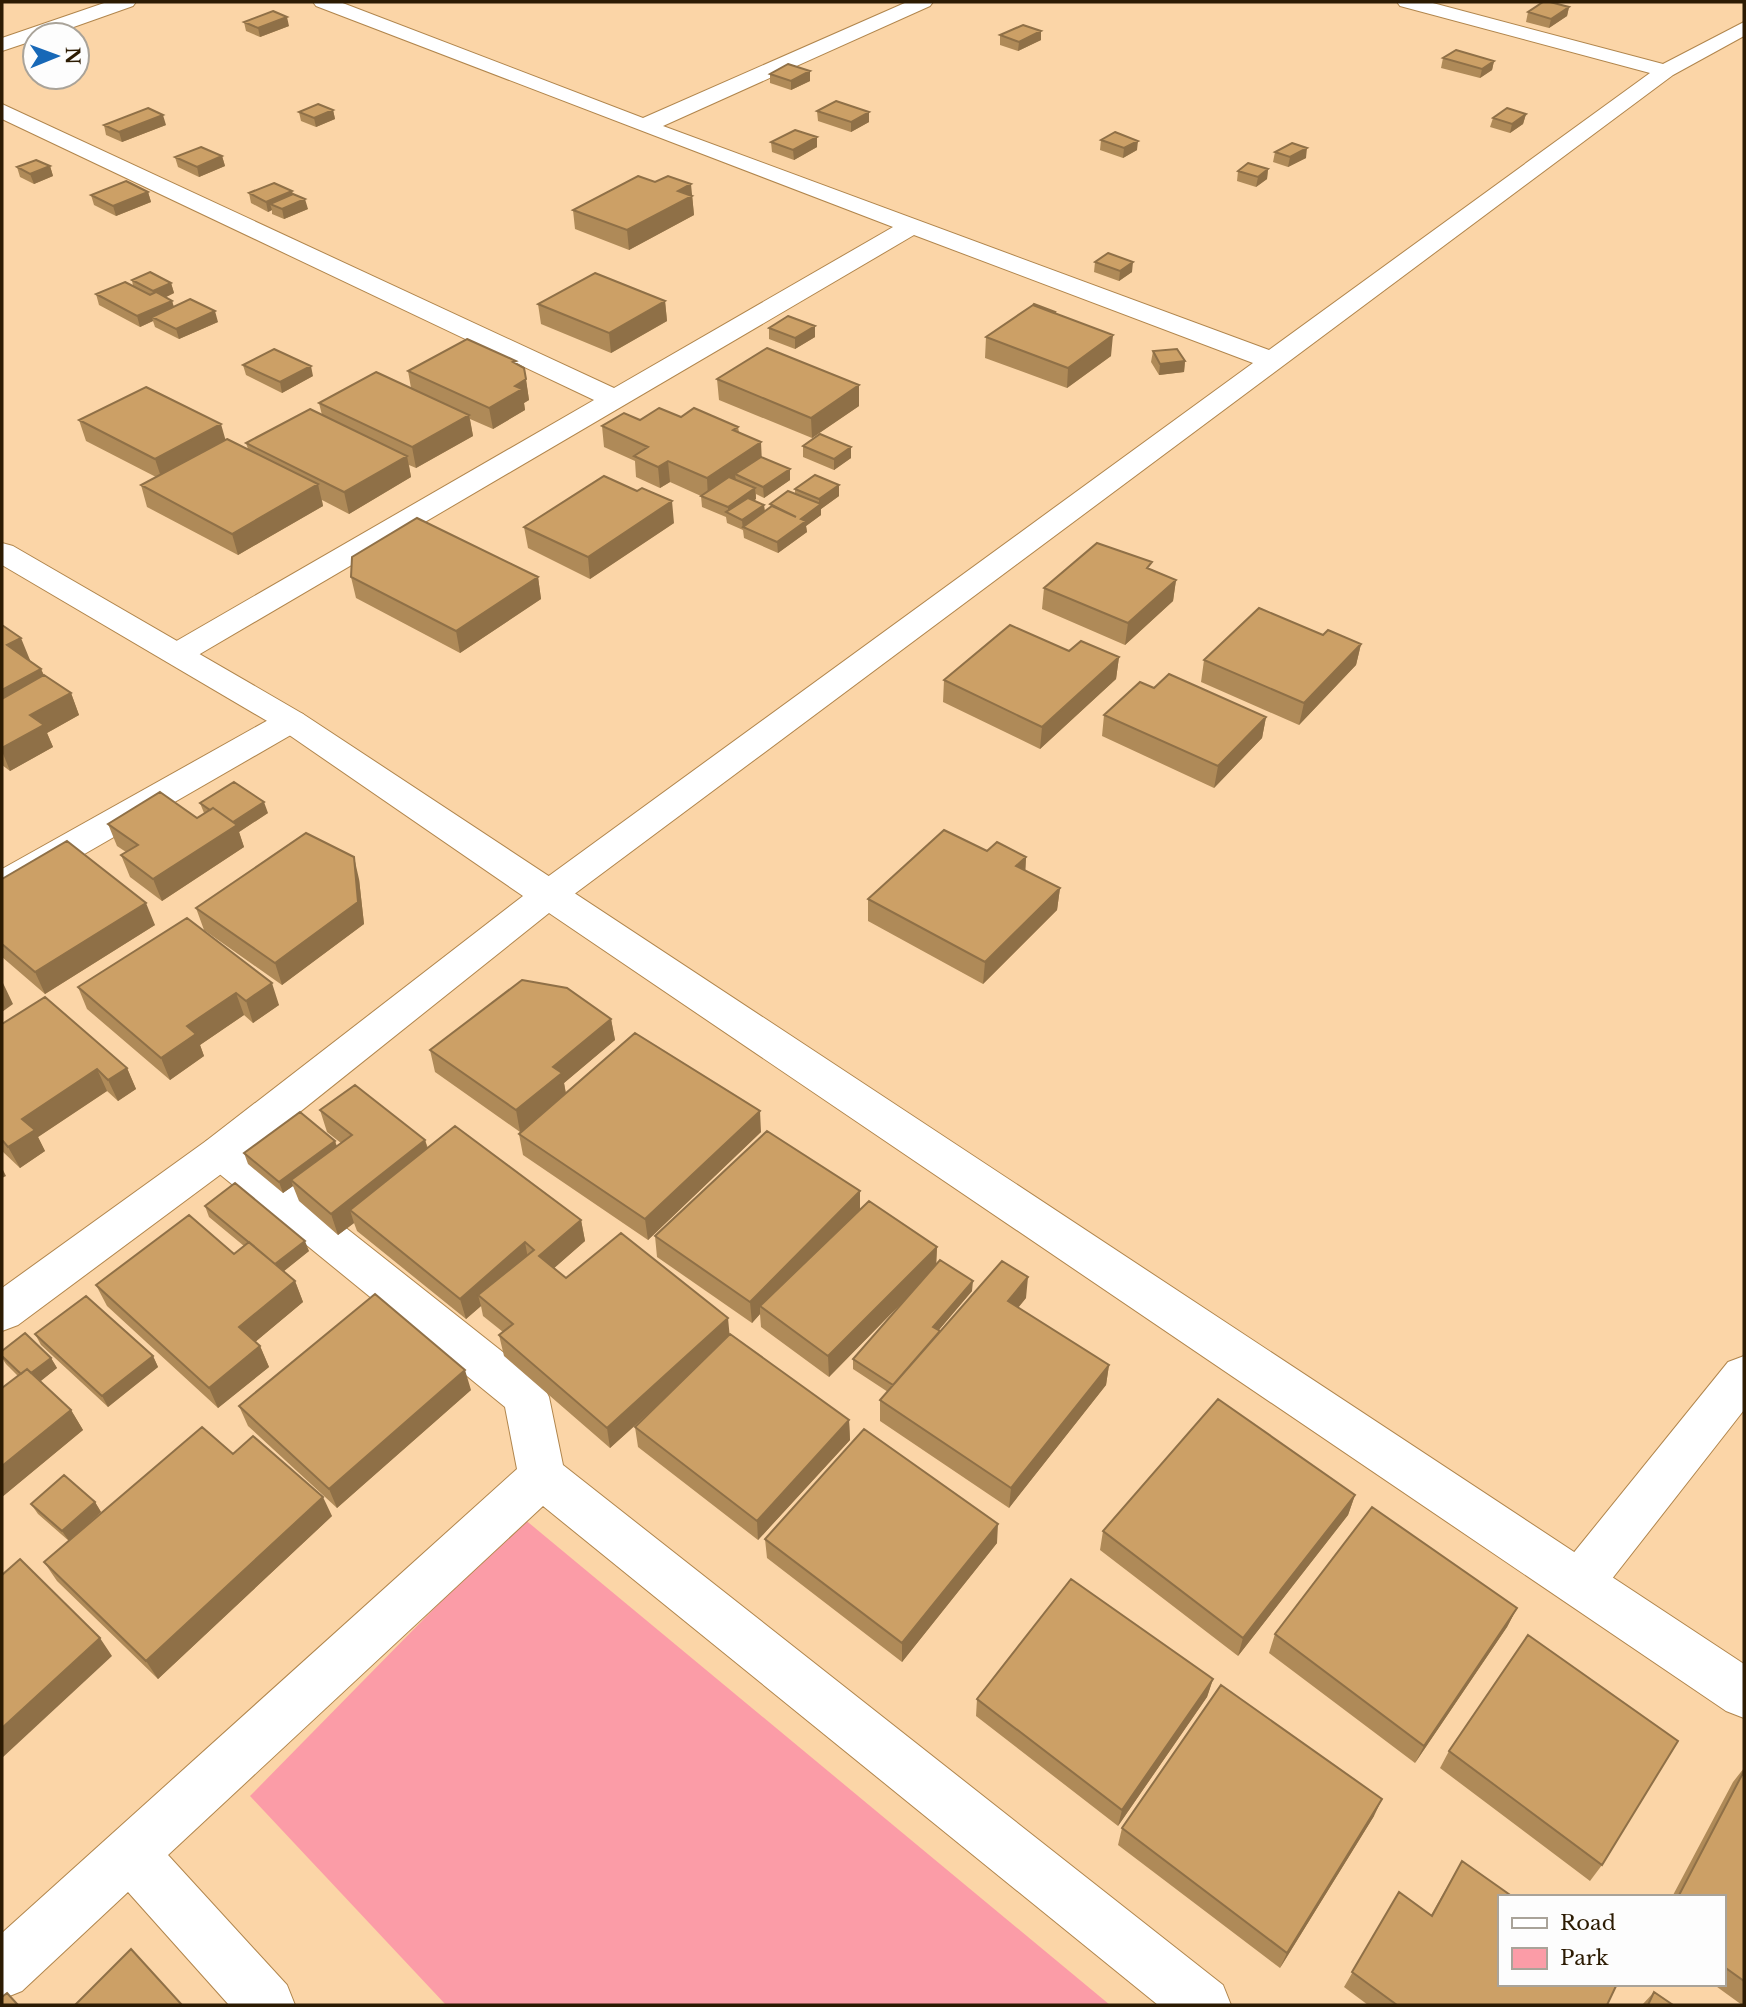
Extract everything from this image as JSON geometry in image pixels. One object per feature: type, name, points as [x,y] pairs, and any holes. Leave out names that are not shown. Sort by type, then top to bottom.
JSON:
[{"type":"street","points":[[2,45],[126,2]]},
{"type":"street","points":[[323,2],[644,126],[1273,361]]},
{"type":"street","points":[[644,126],[923,2]]},
{"type":"street","points":[[1407,2],[1666,71]]},
{"type":"street","points":[[2,1312],[221,1152],[548,895],[1666,71],[1744,28]]},
{"type":"street","points":[[2,111],[614,399]]},
{"type":"street","points":[[177,654],[906,229]]},
{"type":"street","points":[[2,552],[291,720],[548,895],[1744,1693]]},
{"type":"street","points":[[2,885],[291,720]]},
{"type":"street","points":[[221,1152],[526,1397],[542,1476],[1203,2005]]},
{"type":"street","points":[[1580,1582],[1744,1376]]},
{"type":"street","points":[[2,1971],[542,1476]]},
{"type":"street","points":[[130,1854],[267,2005]]},
{"type":"green space","points":[[523,1518],[1110,2005],[446,2005],[250,1796]]},
{"type":"building","points":[[1543,2],[1569,7],[1551,19],[1528,12]]},
{"type":"building","points":[[273,11],[287,17],[258,28],[244,22]]},
{"type":"building","points":[[1023,25],[1041,31],[1019,42],[1000,35]]},
{"type":"building","points":[[1456,50],[1494,61],[1482,69],[1443,58]]},
{"type":"building","points":[[788,64],[810,71],[791,81],[770,74]]},
{"type":"building","points":[[836,101],[869,112],[851,122],[817,111]]},
{"type":"building","points":[[318,104],[333,110],[314,118],[299,112]]},
{"type":"building","points":[[148,108],[163,115],[119,132],[104,125]]},
{"type":"building","points":[[1507,108],[1526,114],[1512,124],[1493,118]]},
{"type":"building","points":[[795,130],[817,137],[793,150],[771,142]]},
{"type":"building","points":[[1115,132],[1138,141],[1124,148],[1101,140]]},
{"type":"building","points":[[1292,143],[1307,148],[1290,157],[1275,152]]},
{"type":"building","points":[[201,147],[222,156],[197,167],[175,157]]},
{"type":"building","points":[[36,160],[50,166],[30,174],[17,167]]},
{"type":"building","points":[[1248,163],[1268,169],[1258,177],[1238,171]]},
{"type":"building","points":[[638,176],[655,182],[668,176],[691,184],[678,191],[692,196],[627,230],[573,210]]},
{"type":"building","points":[[126,181],[148,192],[113,206],[91,195]]},
{"type":"building","points":[[274,183],[292,191],[266,202],[249,193]]},
{"type":"building","points":[[293,194],[305,199],[282,209],[270,204]]},
{"type":"building","points":[[1108,253],[1133,262],[1120,271],[1095,262]]},
{"type":"building","points":[[150,272],[171,283],[153,291],[132,280]]},
{"type":"building","points":[[595,273],[665,301],[609,333],[538,304]]},
{"type":"building","points":[[125,282],[150,295],[156,292],[172,301],[137,316],[96,294]]},
{"type":"building","points":[[190,299],[215,311],[176,329],[152,317]]},
{"type":"building","points":[[1033,305],[1113,335],[1068,368],[986,337]]},
{"type":"building","points":[[788,316],[815,326],[795,338],[769,328]]},
{"type":"building","points":[[467,339],[516,361],[513,362],[524,368],[526,379],[515,386],[522,389],[489,408],[408,371]]},
{"type":"building","points":[[767,348],[859,385],[811,418],[717,379]]},
{"type":"building","points":[[274,349],[311,366],[280,382],[243,365]]},
{"type":"building","points":[[1177,349],[1185,361],[1160,364],[1153,351]]},
{"type":"building","points":[[376,372],[469,415],[412,447],[319,403]]},
{"type":"building","points":[[146,387],[221,424],[155,459],[79,420]]},
{"type":"building","points":[[659,408],[681,417],[694,408],[738,427],[733,430],[761,442],[707,478],[668,461],[658,467],[634,456],[648,447],[602,426],[624,413],[640,420]]},
{"type":"building","points":[[310,409],[407,456],[344,492],[246,443]]},
{"type":"building","points":[[820,434],[851,447],[834,459],[803,446]]},
{"type":"building","points":[[227,439],[318,484],[232,534],[141,485]]},
{"type":"building","points":[[761,457],[790,469],[763,487],[735,474]]},
{"type":"building","points":[[815,475],[839,485],[819,499],[795,489]]},
{"type":"building","points":[[604,476],[637,491],[642,488],[672,501],[588,557],[524,527]]},
{"type":"building","points":[[729,477],[755,488],[728,507],[701,496]]},
{"type":"building","points":[[788,491],[821,504],[801,519],[806,521],[777,542],[743,527],[772,506],[796,517],[770,504]]},
{"type":"building","points":[[748,498],[764,505],[742,520],[726,512]]},
{"type":"building","points":[[417,518],[538,577],[456,631],[351,577],[352,557]]},
{"type":"building","points":[[1097,543],[1152,562],[1147,568],[1176,580],[1128,623],[1044,588]]},
{"type":"building","points":[[1259,608],[1323,635],[1328,630],[1361,644],[1304,703],[1204,660]]},
{"type":"building","points":[[2,625],[21,638],[7,645],[41,669],[2,690]]},
{"type":"building","points":[[1010,625],[1069,651],[1081,641],[1119,657],[1042,727],[944,680]]},
{"type":"building","points":[[1169,674],[1266,717],[1218,766],[1104,715],[1140,682],[1154,688]]},
{"type":"building","points":[[44,675],[71,693],[30,715],[44,725],[2,748],[2,699]]},
{"type":"building","points":[[234,782],[264,802],[233,822],[213,808],[210,810],[200,803]]},
{"type":"building","points":[[160,792],[197,818],[213,808],[237,825],[153,879],[121,855],[138,845],[108,824]]},
{"type":"building","points":[[944,830],[987,851],[997,842],[1026,857],[1016,866],[1060,888],[985,962],[868,899]]},
{"type":"building","points":[[306,833],[354,857],[358,902],[275,963],[196,908]]},
{"type":"building","points":[[67,841],[146,903],[35,972],[2,944],[2,879]]},
{"type":"building","points":[[187,918],[272,983],[246,1001],[236,993],[187,1026],[196,1034],[161,1058],[78,987]]},
{"type":"building","points":[[522,980],[567,988],[611,1019],[553,1067],[562,1073],[516,1110],[430,1050]]},
{"type":"building","points":[[45,997],[127,1068],[108,1080],[97,1069],[22,1119],[35,1130],[8,1147],[2,1140],[2,1024]]},
{"type":"building","points":[[635,1033],[760,1111],[645,1219],[519,1134]]},
{"type":"building","points":[[355,1085],[425,1140],[331,1214],[291,1180],[352,1135],[320,1110]]},
{"type":"building","points":[[300,1112],[335,1141],[279,1182],[244,1153]]},
{"type":"building","points":[[455,1126],[581,1220],[539,1256],[566,1278],[621,1233],[728,1318],[607,1428],[499,1335],[513,1324],[478,1295],[534,1250],[525,1242],[460,1299],[350,1210]]},
{"type":"building","points":[[767,1131],[860,1191],[750,1302],[655,1236]]},
{"type":"building","points":[[235,1183],[305,1241],[275,1264],[205,1206]]},
{"type":"building","points":[[869,1201],[937,1247],[828,1356],[760,1306]]},
{"type":"building","points":[[189,1215],[234,1254],[249,1242],[295,1281],[239,1327],[260,1346],[209,1388],[96,1285]]},
{"type":"building","points":[[940,1260],[973,1281],[933,1327],[940,1331],[893,1385],[853,1359]]},
{"type":"building","points":[[1002,1261],[1028,1277],[1008,1301],[1109,1365],[1011,1488],[880,1400]]},
{"type":"building","points":[[375,1294],[465,1370],[329,1489],[239,1406]]},
{"type":"building","points":[[86,1296],[153,1356],[102,1396],[35,1334]]},
{"type":"building","points":[[25,1333],[51,1358],[31,1373],[27,1369],[21,1374],[2,1356],[2,1351]]},
{"type":"building","points":[[730,1334],[849,1420],[757,1521],[635,1427]]},
{"type":"building","points":[[27,1369],[71,1410],[2,1466],[2,1388]]},
{"type":"building","points":[[1218,1399],[1355,1495],[1243,1638],[1103,1531]]},
{"type":"building","points":[[202,1427],[233,1454],[253,1436],[323,1497],[146,1661],[44,1562]]},
{"type":"building","points":[[864,1429],[998,1524],[902,1643],[765,1539]]},
{"type":"building","points":[[64,1475],[95,1502],[62,1531],[31,1504]]},
{"type":"building","points":[[1372,1507],[1517,1608],[1424,1746],[1275,1634]]},
{"type":"building","points":[[20,1559],[100,1638],[2,1728],[2,1575]]},
{"type":"building","points":[[1071,1579],[1213,1679],[1122,1810],[977,1699]]},
{"type":"building","points":[[1528,1635],[1678,1741],[1602,1865],[1449,1751]]},
{"type":"building","points":[[1221,1685],[1382,1799],[1287,1953],[1122,1828]]},
{"type":"building","points":[[1744,1771],[1744,1981],[1725,1967],[1725,1895],[1679,1895]]},
{"type":"building","points":[[1462,1861],[1510,1895],[1498,1895],[1498,1986],[1616,1986],[1607,2005],[1397,2005],[1352,1972],[1399,1892],[1432,1916]]},
{"type":"building","points":[[131,1949],[182,2005],[75,2005]]},
{"type":"building","points":[[1654,1992],[1673,2005],[1648,2005]]},
{"type":"building","points":[[7,1993],[18,2005],[2,2005],[2,1997]]}]
